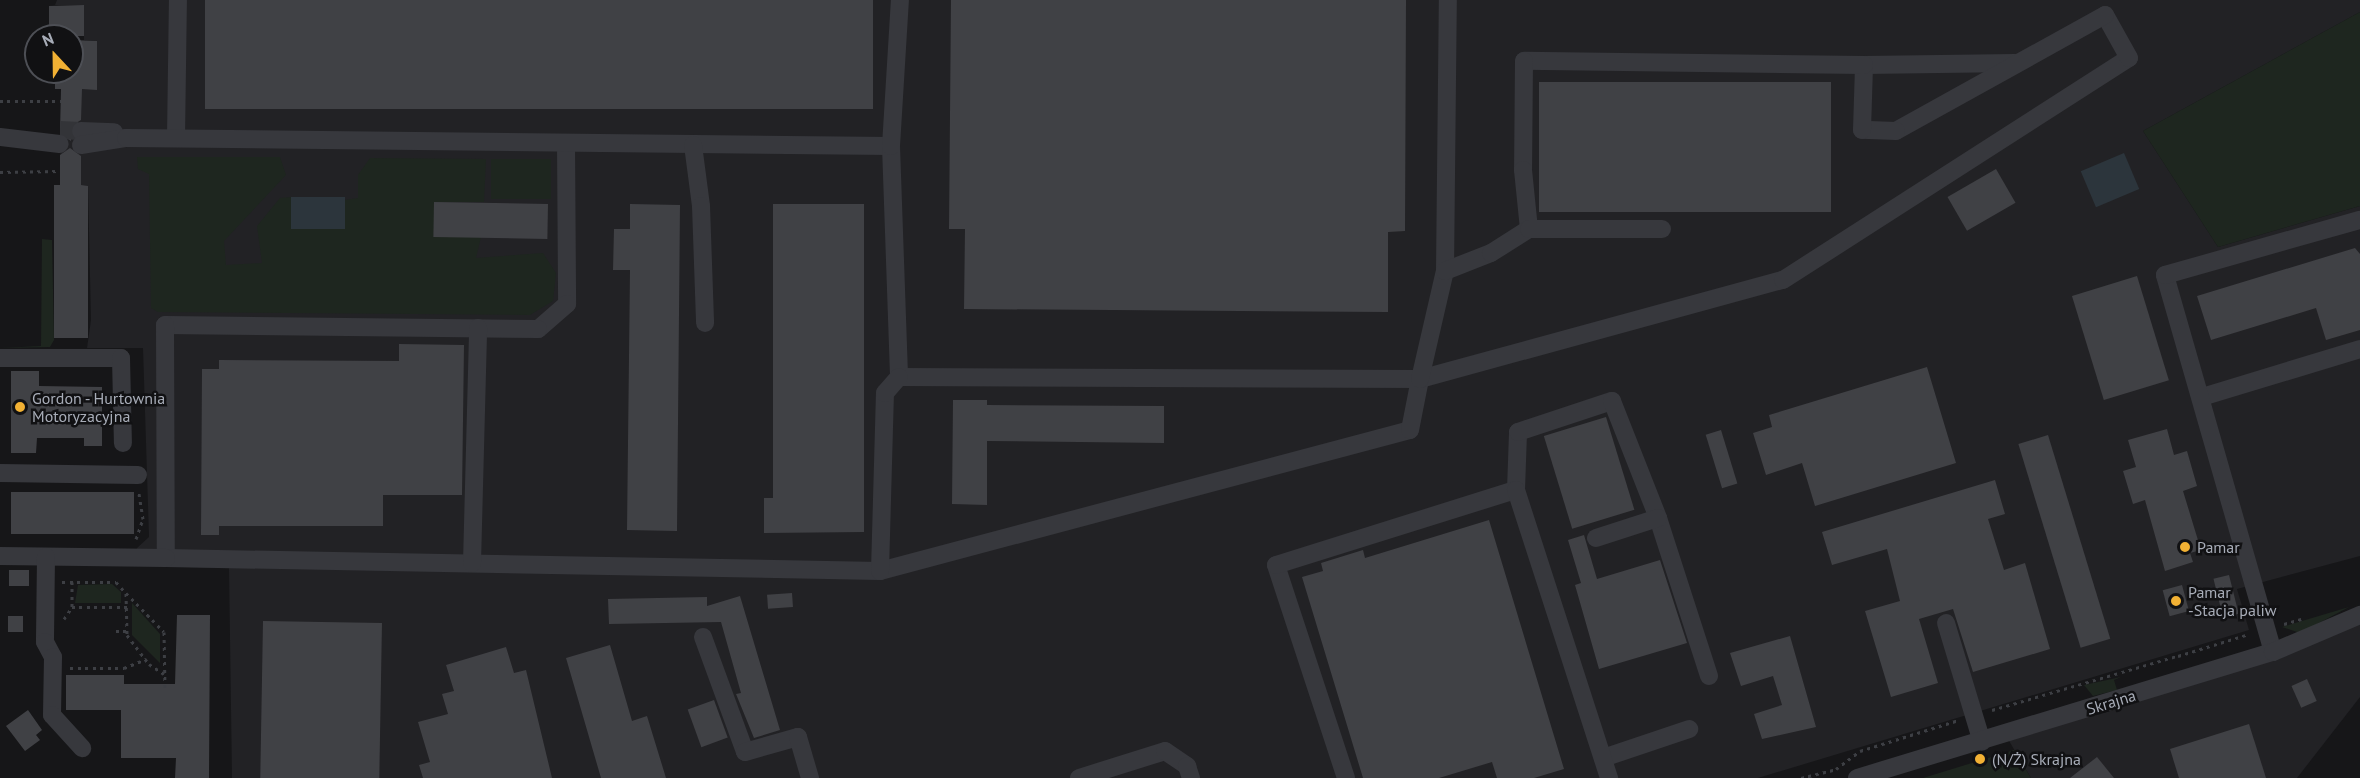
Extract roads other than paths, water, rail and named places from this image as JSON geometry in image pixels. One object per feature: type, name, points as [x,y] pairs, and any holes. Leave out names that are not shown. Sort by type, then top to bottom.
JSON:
[{"type":"street","points":[[176,138],[178,0]]},
{"type":"street","points":[[880,571],[885,393],[899,377],[891,146],[900,0]]},
{"type":"street","points":[[3,556],[880,571],[1410,430],[1445,271],[1448,0]]},
{"type":"street","points":[[899,377],[1420,379],[1783,280],[2129,58],[2105,15],[1896,131],[1862,130],[1864,65]]},
{"type":"street","points":[[1530,229],[1523,170],[1524,61],[1864,65],[2018,63]]},
{"type":"street","points":[[0,137],[60,137]]},
{"type":"street","points":[[81,138],[891,146]]},
{"type":"street","points":[[166,558],[165,325],[538,329],[567,304],[566,144]]},
{"type":"street","points":[[693,145],[696,193],[701,206],[705,323]]},
{"type":"street","points":[[2273,652],[2202,397],[2165,275],[2360,220]]},
{"type":"street","points":[[1445,271],[1491,253],[1530,229],[1662,229]]},
{"type":"street","points":[[472,563],[478,328]]},
{"type":"street","points":[[2202,397],[2360,349]]},
{"type":"street","points":[[0,358],[121,358],[123,443]]},
{"type":"street","points":[[1689,729],[1604,772],[1516,490],[1518,432],[1612,401],[1658,518],[1709,676]]},
{"type":"street","points":[[0,473],[138,478]]},
{"type":"street","points":[[1346,778],[1276,566],[1516,490]]},
{"type":"street","points":[[1596,538],[1658,518]]},
{"type":"street","points":[[46,557],[45,642],[53,657],[52,715],[82,748]]},
{"type":"street","name":"Skrajna","points":[[1857,778],[2273,652],[2360,615]]},
{"type":"street","points":[[1946,622],[1982,742]]},
{"type":"street","points":[[703,637],[746,752],[798,737],[810,778]]},
{"type":"street","points":[[1079,778],[1165,751],[1187,766],[1191,778]]},
{"type":"tunnel","points":[[60,130],[81,131]]},
{"type":"place","name":"Gordon - Hurtownia Motoryzacyjna","points":[[20,407]]},
{"type":"place","name":"Pamar","points":[[2185,547]]},
{"type":"place","name":"Pamar -Stacja paliw","points":[[2176,601]]},
{"type":"place","name":"(N/Ż) Skrajna","points":[[1980,759]]}]
